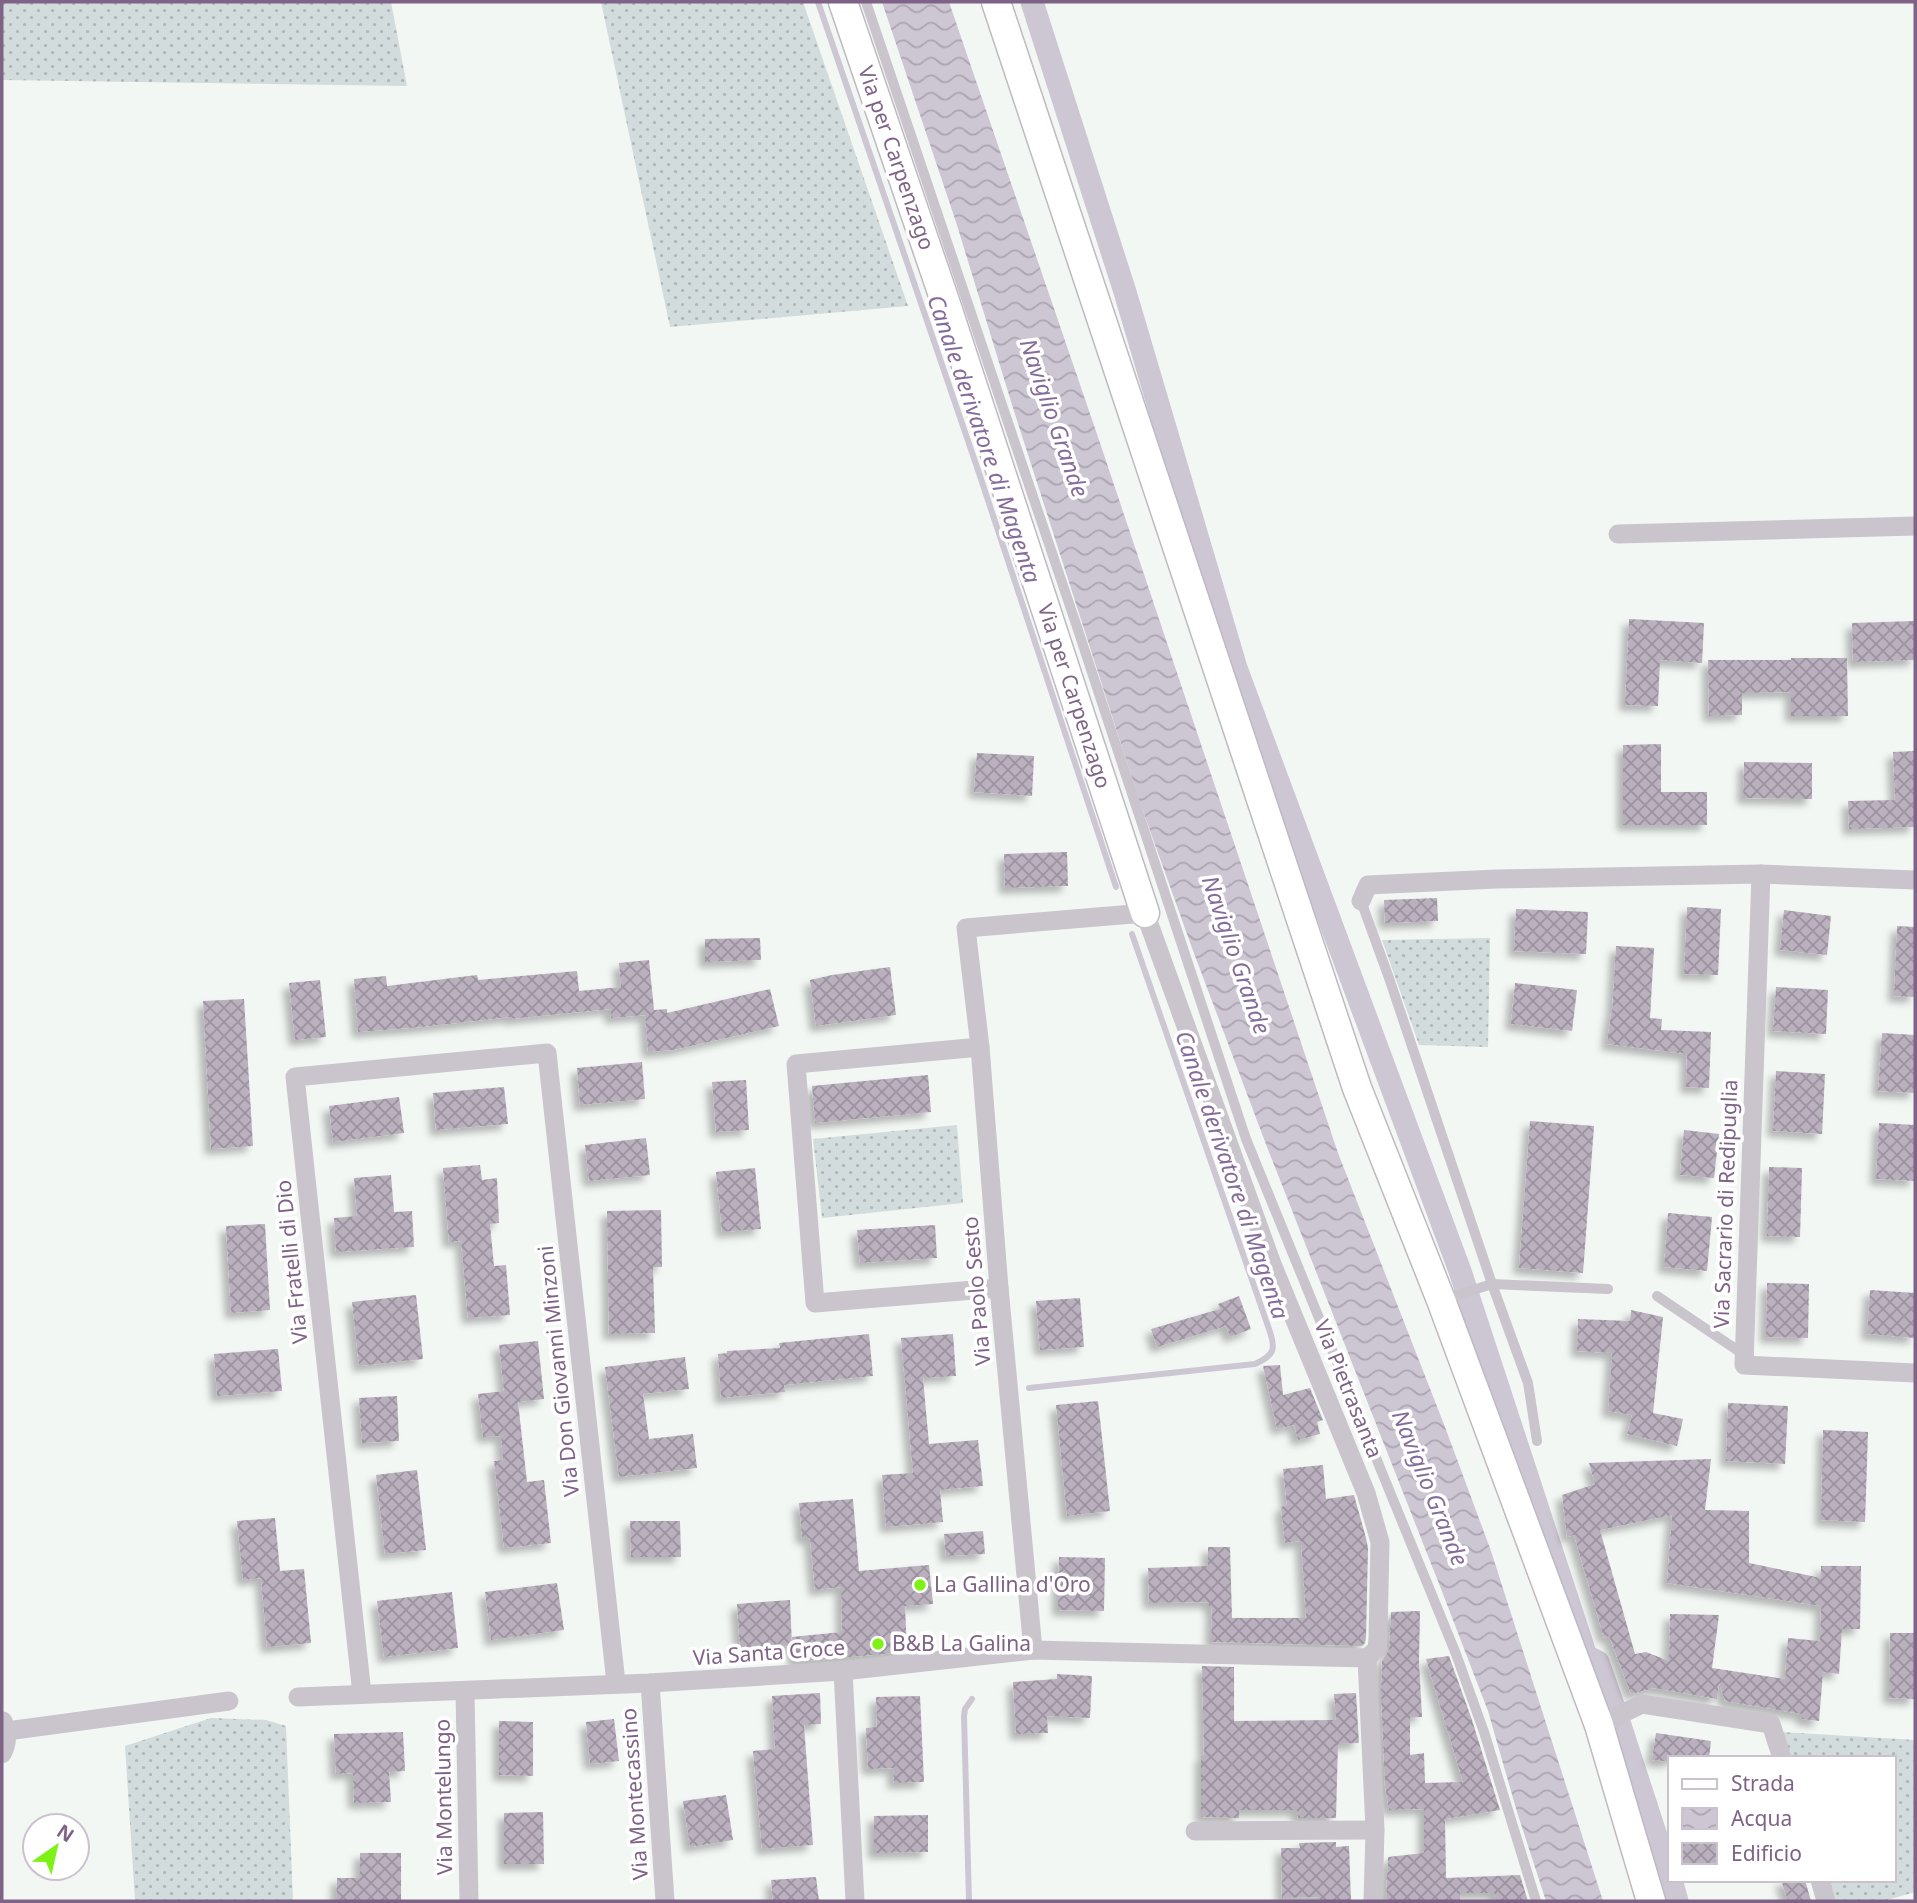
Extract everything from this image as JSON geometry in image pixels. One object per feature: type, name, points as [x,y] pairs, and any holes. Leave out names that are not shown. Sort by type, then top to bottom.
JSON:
[{"type":"street","name":"Via per Carpenzago","points":[[844,2],[1145,912]]},
{"type":"street","points":[[996,2],[1357,1088],[1610,1719],[1651,1901]]},
{"type":"street","points":[[1618,534],[1915,526]]},
{"type":"street","points":[[1361,901],[1368,885],[1497,879],[1761,874],[1915,880]]},
{"type":"street","name":"Via Sacrario di Redipuglia","points":[[1761,874],[1744,1365],[1915,1373]]},
{"type":"street","name":"Via Paolo Sesto","points":[[1033,1650],[999,1288],[980,1046],[966,928],[1145,912]]},
{"type":"street","name":"Via Pietrasanta","points":[[1145,912],[1272,1264],[1366,1493],[1380,1542],[1377,1648],[1367,1658],[1375,1830],[1373,1901]]},
{"type":"street","points":[[980,1046],[796,1064],[815,1303],[999,1288]]},
{"type":"street","name":"Via Don Giovanni Minzoni","points":[[547,1053],[616,1684]]},
{"type":"street","name":"Via Fratelli di Dio","points":[[362,1693],[295,1077],[547,1053]]},
{"type":"street","name":"Via Santa Croce","points":[[298,1697],[650,1683],[843,1671],[1033,1650],[1367,1658]]},
{"type":"street","points":[[843,1671],[855,1901]]},
{"type":"street","name":"Via Montecassino","points":[[650,1683],[665,1901]]},
{"type":"street","name":"Via Montelungo","points":[[465,1691],[470,1901]]},
{"type":"street","points":[[2,1754],[7,1742],[4,1726],[229,1701]]},
{"type":"street","points":[[1610,1719],[1642,1704],[1771,1724],[1781,1756]]},
{"type":"street","points":[[1195,1831],[1375,1830]]},
{"type":"street","points":[[1821,1882],[1826,1901]]},
{"type":"lane","points":[[866,2],[1246,1139],[1456,1654],[1484,1732],[1536,1901]]},
{"type":"lane","points":[[1361,901],[1528,1382],[1537,1441]]},
{"type":"lane","points":[[1441,1300],[1492,1284],[1608,1289]]},
{"type":"lane","points":[[1657,1296],[1743,1354]]},
{"type":"shaded area","points":[[2,2],[391,2],[407,86],[2,80]]},
{"type":"shaded area","points":[[601,2],[803,2],[908,306],[670,327]]},
{"type":"shaded area","points":[[1490,938],[1488,1047],[1419,1045],[1382,940]]},
{"type":"shaded area","points":[[957,1125],[963,1203],[822,1218],[813,1139]]},
{"type":"shaded area","points":[[211,1718],[266,1720],[286,1726],[293,1901],[135,1901],[125,1746]]},
{"type":"shaded area","points":[[1782,1732],[1915,1740],[1915,1892],[1884,1901],[1836,1901],[1830,1882],[1896,1882],[1896,1756],[1789,1756]]},
{"type":"water","name":"Naviglio Grande","points":[[882,2],[949,2],[1338,1153],[1491,1551],[1603,1901],[1546,1901],[1488,1711],[1267,1147],[1139,800],[956,222]]},
{"type":"building","points":[[1629,619],[1704,623],[1702,663],[1660,660],[1658,706],[1625,705]]},
{"type":"building","points":[[1915,621],[1915,660],[1853,662],[1852,623]]},
{"type":"building","points":[[1847,658],[1848,716],[1791,716],[1791,692],[1742,693],[1742,715],[1709,716],[1708,660]]},
{"type":"building","points":[[1661,744],[1661,792],[1707,792],[1707,825],[1623,825],[1623,745]]},
{"type":"building","points":[[1915,751],[1915,827],[1849,829],[1848,801],[1895,800],[1893,752]]},
{"type":"building","points":[[977,753],[1034,756],[1032,796],[974,792]]},
{"type":"building","points":[[1744,762],[1812,763],[1812,799],[1743,798]]},
{"type":"building","points":[[1067,852],[1068,886],[1005,888],[1004,854]]},
{"type":"building","points":[[1437,898],[1438,921],[1385,923],[1384,900]]},
{"type":"building","points":[[1687,907],[1721,909],[1718,975],[1684,974]]},
{"type":"building","points":[[1516,909],[1588,912],[1586,954],[1514,951]]},
{"type":"building","points":[[1784,910],[1831,916],[1827,955],[1780,950]]},
{"type":"building","points":[[1897,926],[1915,927],[1915,997],[1894,996]]},
{"type":"building","points":[[760,938],[761,960],[705,962],[705,939]]},
{"type":"building","points":[[1616,946],[1654,948],[1650,1018],[1662,1019],[1661,1030],[1711,1032],[1709,1088],[1686,1087],[1687,1054],[1607,1044],[1612,1014]]},
{"type":"building","points":[[649,960],[654,1010],[667,1009],[667,1013],[770,989],[779,1026],[673,1050],[648,1052],[645,1015],[611,1018],[610,1009],[358,1032],[354,979],[386,976],[387,986],[477,975],[478,980],[577,971],[579,991],[621,987],[619,963]]},
{"type":"building","points":[[890,967],[896,1015],[816,1026],[810,980]]},
{"type":"building","points":[[320,980],[326,1037],[295,1040],[289,983]]},
{"type":"building","points":[[1515,983],[1577,990],[1572,1031],[1511,1024]]},
{"type":"building","points":[[1776,987],[1828,990],[1826,1034],[1773,1031]]},
{"type":"building","points":[[244,999],[253,1146],[211,1149],[203,1001]]},
{"type":"building","points":[[1882,1033],[1915,1035],[1915,1093],[1878,1091]]},
{"type":"building","points":[[642,1062],[645,1099],[580,1105],[577,1068]]},
{"type":"building","points":[[1776,1071],[1825,1074],[1822,1134],[1773,1131]]},
{"type":"building","points":[[928,1075],[931,1112],[815,1123],[812,1086]]},
{"type":"building","points":[[746,1080],[749,1130],[716,1132],[712,1082]]},
{"type":"building","points":[[504,1087],[508,1124],[436,1130],[433,1093]]},
{"type":"building","points":[[399,1097],[404,1133],[333,1142],[329,1106]]},
{"type":"building","points":[[1530,1121],[1594,1126],[1583,1273],[1519,1268]]},
{"type":"building","points":[[1879,1123],[1915,1125],[1915,1181],[1876,1179]]},
{"type":"building","points":[[1684,1130],[1719,1134],[1714,1178],[1680,1175]]},
{"type":"building","points":[[646,1138],[650,1175],[589,1181],[585,1145]]},
{"type":"building","points":[[480,1165],[482,1180],[497,1178],[499,1223],[490,1224],[494,1266],[506,1265],[510,1315],[468,1318],[461,1241],[449,1242],[443,1168]]},
{"type":"building","points":[[1769,1167],[1802,1168],[1800,1237],[1767,1236]]},
{"type":"building","points":[[755,1168],[761,1229],[722,1232],[716,1172]]},
{"type":"building","points":[[391,1175],[394,1212],[412,1211],[414,1247],[336,1252],[334,1218],[357,1216],[354,1178]]},
{"type":"building","points":[[661,1210],[662,1267],[653,1267],[655,1333],[609,1334],[607,1211]]},
{"type":"building","points":[[1668,1213],[1712,1217],[1707,1271],[1664,1267]]},
{"type":"building","points":[[265,1224],[270,1310],[231,1313],[226,1226]]},
{"type":"building","points":[[935,1225],[937,1258],[860,1263],[857,1230]]},
{"type":"building","points":[[1767,1283],[1809,1284],[1808,1338],[1766,1337]]},
{"type":"building","points":[[1870,1290],[1915,1293],[1915,1338],[1867,1334]]},
{"type":"building","points":[[416,1295],[423,1359],[359,1366],[352,1302]]},
{"type":"building","points":[[1239,1296],[1251,1329],[1230,1337],[1226,1326],[1157,1347],[1151,1329],[1220,1309],[1218,1304]]},
{"type":"building","points":[[1080,1298],[1084,1347],[1040,1350],[1036,1301]]},
{"type":"building","points":[[1631,1310],[1663,1317],[1653,1413],[1683,1419],[1677,1446],[1627,1434],[1632,1415],[1608,1411],[1612,1353],[1577,1351],[1578,1319],[1630,1321]]},
{"type":"building","points":[[869,1334],[873,1376],[784,1385],[785,1392],[721,1398],[718,1354],[727,1351],[780,1348],[779,1343]]},
{"type":"building","points":[[953,1334],[956,1376],[923,1378],[929,1444],[978,1440],[983,1486],[940,1490],[943,1522],[886,1527],[882,1475],[913,1473],[901,1338]]},
{"type":"building","points":[[538,1341],[544,1399],[518,1402],[527,1482],[544,1480],[551,1543],[504,1548],[494,1461],[503,1460],[501,1436],[483,1437],[478,1394],[504,1391],[499,1345]]},
{"type":"building","points":[[278,1349],[282,1391],[217,1396],[214,1354]]},
{"type":"building","points":[[685,1357],[689,1389],[643,1394],[649,1439],[693,1434],[697,1468],[619,1477],[605,1367]]},
{"type":"building","points":[[1280,1365],[1283,1395],[1310,1388],[1323,1420],[1317,1422],[1320,1434],[1298,1440],[1294,1425],[1277,1429],[1263,1366]]},
{"type":"building","points":[[397,1396],[399,1441],[362,1443],[359,1398]]},
{"type":"building","points":[[1098,1401],[1110,1511],[1067,1516],[1056,1405]]},
{"type":"building","points":[[1728,1403],[1788,1406],[1785,1464],[1726,1461]]},
{"type":"building","points":[[1823,1430],[1868,1432],[1865,1522],[1821,1520]]},
{"type":"building","points":[[1711,1459],[1705,1510],[1749,1511],[1749,1563],[1821,1578],[1821,1566],[1861,1566],[1860,1629],[1842,1629],[1839,1674],[1823,1672],[1819,1721],[1802,1719],[1802,1714],[1725,1701],[1719,1683],[1717,1699],[1654,1688],[1631,1694],[1609,1636],[1604,1638],[1574,1535],[1567,1537],[1562,1495],[1595,1484],[1589,1463]],"holes":[[[1672,1515],[1667,1583],[1821,1606],[1820,1641],[1788,1638],[1785,1679],[1712,1668],[1719,1615],[1670,1614],[1669,1661],[1646,1652],[1635,1654],[1600,1530]]]},
{"type":"building","points":[[1323,1465],[1326,1499],[1354,1495],[1366,1538],[1366,1637],[1362,1646],[1211,1642],[1212,1607],[1209,1607],[1209,1602],[1149,1603],[1148,1568],[1208,1566],[1208,1547],[1230,1547],[1232,1618],[1306,1618],[1301,1541],[1285,1543],[1281,1507],[1287,1505],[1283,1469]]},
{"type":"building","points":[[417,1470],[426,1550],[385,1554],[376,1475]]},
{"type":"building","points":[[853,1499],[859,1571],[929,1565],[933,1604],[905,1606],[907,1652],[794,1662],[792,1637],[842,1632],[841,1587],[815,1590],[810,1538],[802,1538],[799,1503]]},
{"type":"building","points":[[275,1518],[280,1571],[304,1569],[311,1643],[267,1647],[261,1578],[243,1580],[237,1521]]},
{"type":"building","points":[[630,1521],[680,1521],[681,1557],[631,1557]]},
{"type":"building","points":[[983,1531],[985,1554],[946,1556],[944,1534]]},
{"type":"building","points":[[1059,1557],[1105,1558],[1104,1611],[1058,1610]]},
{"type":"building","points":[[557,1583],[564,1630],[491,1640],[485,1592]]},
{"type":"building","points":[[452,1592],[458,1648],[384,1657],[377,1601]]},
{"type":"building","points":[[790,1600],[792,1646],[740,1650],[737,1604]]},
{"type":"building","points":[[1420,1611],[1422,1717],[1410,1717],[1410,1755],[1424,1753],[1425,1783],[1463,1782],[1426,1659],[1449,1656],[1500,1810],[1445,1819],[1446,1878],[1520,1875],[1528,1901],[1496,1901],[1494,1893],[1460,1893],[1460,1901],[1386,1901],[1388,1857],[1424,1853],[1424,1809],[1389,1810],[1385,1786],[1381,1693],[1382,1661],[1389,1650],[1391,1612]]},
{"type":"building","points":[[1890,1633],[1915,1633],[1915,1699],[1889,1698]]},
{"type":"building","points":[[1202,1666],[1234,1667],[1234,1721],[1336,1720],[1334,1694],[1356,1693],[1359,1743],[1338,1744],[1336,1818],[1298,1818],[1297,1810],[1239,1810],[1239,1818],[1201,1817],[1201,1756],[1204,1756]]},
{"type":"building","points":[[1057,1674],[1092,1676],[1090,1718],[1047,1716],[1048,1733],[1016,1734],[1013,1682],[1057,1679]]},
{"type":"building","points":[[820,1693],[821,1724],[804,1725],[813,1845],[762,1849],[753,1751],[775,1749],[772,1696]]},
{"type":"building","points":[[920,1696],[924,1782],[894,1783],[893,1768],[868,1769],[866,1728],[877,1727],[876,1697]]},
{"type":"building","points":[[614,1719],[619,1761],[590,1764],[586,1722]]},
{"type":"building","points":[[499,1721],[533,1722],[533,1776],[499,1775]]},
{"type":"building","points":[[403,1732],[405,1771],[389,1772],[391,1802],[354,1803],[353,1773],[336,1774],[334,1734]]},
{"type":"building","points":[[1656,1733],[1711,1741],[1709,1756],[1668,1756],[1668,1762],[1652,1760]]},
{"type":"building","points":[[726,1795],[733,1840],[690,1847],[683,1801]]},
{"type":"building","points":[[543,1812],[544,1864],[504,1864],[504,1813]]},
{"type":"building","points":[[928,1815],[928,1852],[874,1853],[874,1816]]},
{"type":"building","points":[[1336,1842],[1336,1847],[1349,1846],[1351,1901],[1320,1901],[1320,1897],[1282,1898],[1281,1848],[1300,1848],[1299,1843]]},
{"type":"building","points":[[360,1853],[401,1853],[401,1901],[336,1901],[337,1878],[360,1878]]},
{"type":"building","points":[[816,1877],[819,1901],[773,1901],[771,1880]]},
{"type":"building","points":[[1782,1882],[1806,1882],[1811,1901],[1788,1901]]},
{"type":"waterway","name":"Canale derivatore di Magenta","points":[[818,2],[978,470],[1116,887]]},
{"type":"waterway","points":[[1032,2],[1125,292],[1236,668],[1460,1271],[1586,1656],[1598,1662],[1668,1873]]},
{"type":"waterway","name":"Canale derivatore di Magenta","points":[[1029,1388],[1255,1364],[1267,1358],[1272,1351],[1273,1342],[1269,1329],[1132,934]]},
{"type":"waterway","name":"Canale derivatore di Magenta","points":[[969,1901],[964,1716],[972,1699]]},
{"type":"waterway","points":[[1672,1882],[1677,1901]]},
{"type":"place","name":"La Gallina d'Oro","points":[[920,1585]]},
{"type":"place","name":"B&B La Galina","points":[[878,1644]]}]
